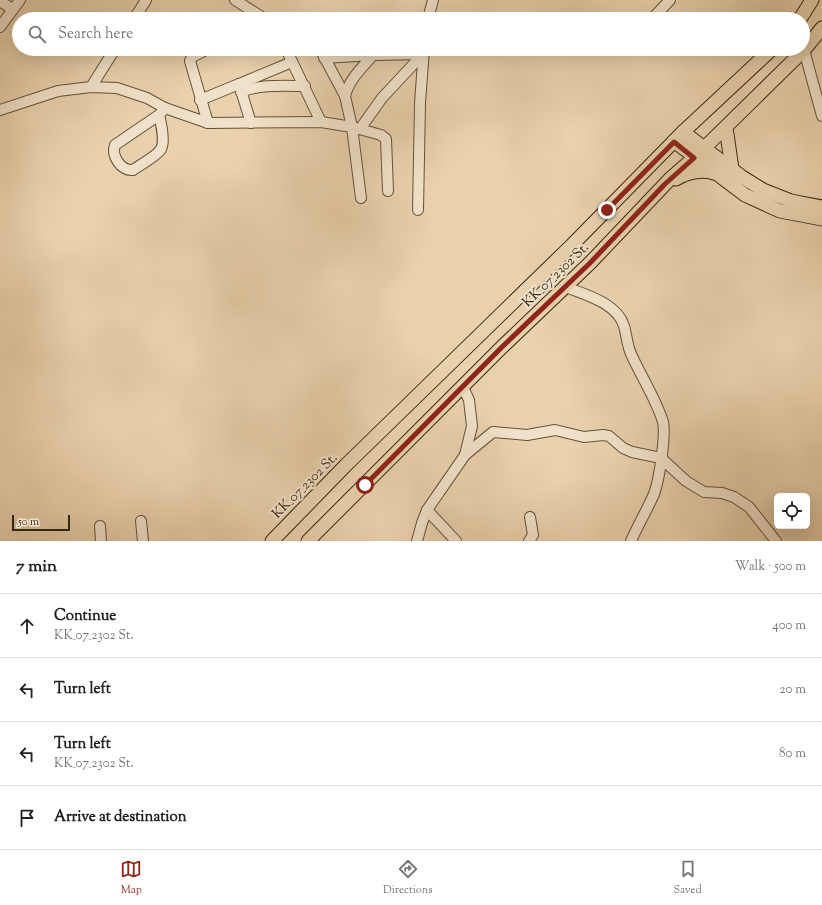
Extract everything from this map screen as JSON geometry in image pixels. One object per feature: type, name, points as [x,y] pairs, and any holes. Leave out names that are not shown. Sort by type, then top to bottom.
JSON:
[{"type":"main road","points":[[804,12],[812,0]]},
{"type":"main road","name":"KK_07_2302 St.","points":[[810,43],[822,28]]},
{"type":"main road","name":"KK_07_2302 St.","points":[[272,541],[346,465],[571,246],[678,137],[765,56]]},
{"type":"main road","name":"KK_07_2302 St.","points":[[308,541],[590,263],[665,184],[694,158],[798,56]]},
{"type":"main road","points":[[726,126],[732,169]]},
{"type":"main road","points":[[678,137],[703,148],[742,177],[770,193],[791,201],[822,207]]},
{"type":"main road","points":[[678,137],[694,158],[745,195],[775,209],[822,219]]},
{"type":"main road","points":[[665,184],[693,172],[703,171],[716,173]]},
{"type":"street","points":[[0,27],[20,0]]},
{"type":"street","points":[[138,12],[146,0]]},
{"type":"street","points":[[235,0],[254,12]]},
{"type":"street","points":[[430,12],[433,0]]},
{"type":"street","points":[[659,12],[670,0]]},
{"type":"street","points":[[0,1],[12,10]]},
{"type":"street","points":[[91,87],[111,56]]},
{"type":"street","points":[[194,56],[190,61],[200,100],[208,123]]},
{"type":"street","points":[[289,56],[321,122]]},
{"type":"street","points":[[324,56],[345,96],[356,128],[361,198]]},
{"type":"street","points":[[345,96],[347,88],[372,56]]},
{"type":"street","points":[[356,128],[419,56]]},
{"type":"street","points":[[418,210],[420,103],[423,56]]},
{"type":"street","points":[[806,56],[822,116]]},
{"type":"street","points":[[200,100],[240,88],[292,62]]},
{"type":"street","points":[[240,88],[249,89],[263,86],[305,86]]},
{"type":"street","points":[[0,110],[58,91],[91,87],[117,88],[147,98],[162,111],[208,123],[321,122],[356,128],[380,135],[386,139],[388,149],[388,191]]},
{"type":"street","points":[[240,88],[251,123]]},
{"type":"street","points":[[162,111],[162,143],[160,150],[133,170],[124,168],[116,160],[114,149],[115,145],[162,111]]},
{"type":"street","points":[[566,287],[612,308],[621,318],[625,327],[631,354],[641,371],[663,423],[664,436],[654,493],[631,541]]},
{"type":"street","points":[[463,387],[469,400],[472,426],[465,455]]},
{"type":"street","points":[[417,541],[427,510],[465,455],[492,432],[527,435],[555,430],[584,436],[607,436],[623,448],[632,452],[661,458],[686,481],[704,492],[722,493],[734,497],[744,504],[776,541]]},
{"type":"street","points":[[427,510],[456,541]]},
{"type":"street","points":[[529,541],[533,535],[530,517]]},
{"type":"street","points":[[141,521],[143,541]]},
{"type":"street","points":[[100,526],[101,541]]},
{"type":"route","points":[[365,485],[502,347],[590,263],[670,179],[694,158],[674,142],[607,210]]}]
